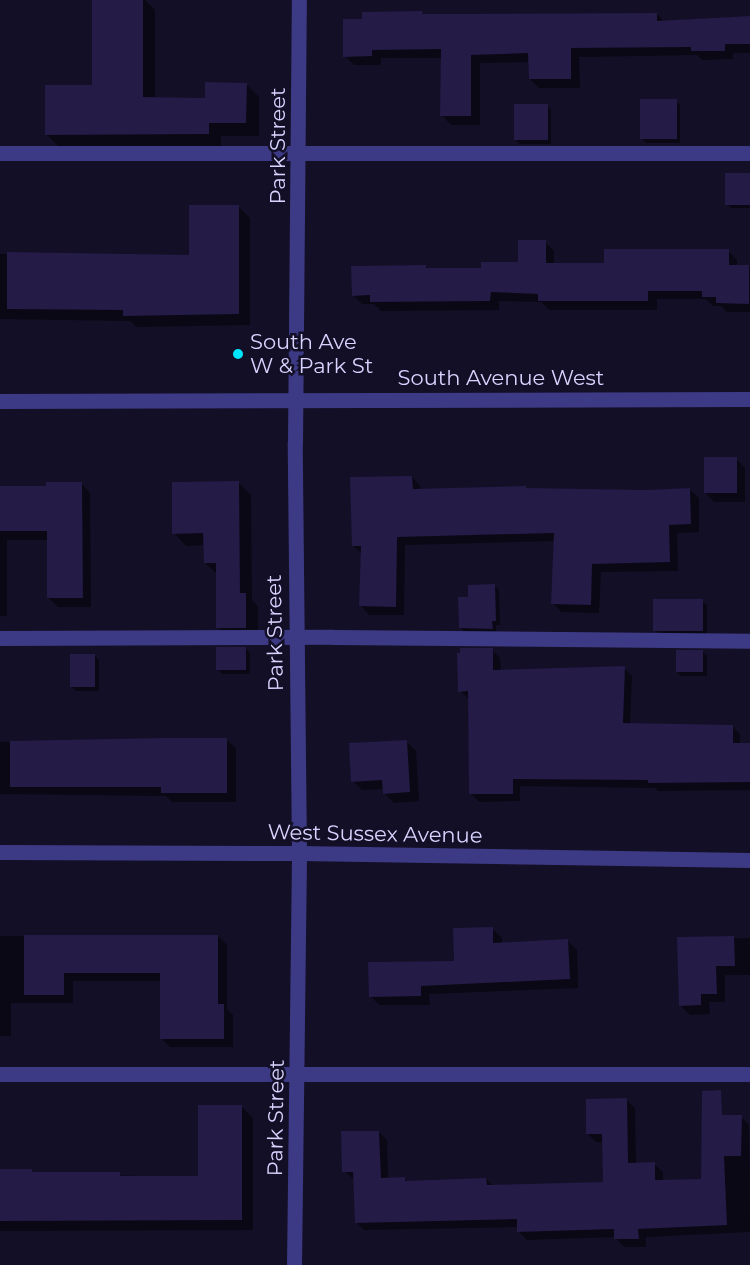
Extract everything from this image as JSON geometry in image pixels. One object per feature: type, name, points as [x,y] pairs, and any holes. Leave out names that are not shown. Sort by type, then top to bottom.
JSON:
[{"type":"street","name":"Park Street","points":[[294,1265],[299,853],[296,400],[299,0]]},
{"type":"street","points":[[0,153],[750,153]]},
{"type":"street","name":"South Avenue West","points":[[0,401],[750,399]]},
{"type":"street","points":[[0,638],[296,637],[750,641]]},
{"type":"street","name":"West Sussex Avenue","points":[[0,852],[299,853],[750,860]]},
{"type":"street","points":[[0,1074],[298,1072],[750,1074]]},
{"type":"building","points":[[92,0],[143,0],[143,97],[205,98],[205,82],[247,83],[246,123],[209,123],[209,134],[45,135],[45,85],[92,85]]},
{"type":"building","points":[[422,11],[423,14],[657,13],[657,21],[750,16],[750,44],[725,44],[725,51],[691,51],[691,47],[571,48],[571,79],[529,79],[528,53],[471,55],[471,116],[440,116],[441,49],[372,50],[372,56],[343,57],[343,19],[362,19],[362,12]]},
{"type":"building","points":[[640,99],[677,99],[677,139],[640,139]]},
{"type":"building","points":[[514,104],[548,104],[548,140],[514,140]]},
{"type":"building","points":[[725,173],[750,173],[750,205],[725,205]]},
{"type":"building","points":[[189,205],[239,205],[239,314],[123,316],[123,310],[7,309],[7,252],[189,255]]},
{"type":"building","points":[[518,240],[546,240],[546,263],[604,263],[604,249],[729,249],[729,265],[749,265],[749,304],[716,303],[716,297],[702,297],[702,291],[648,291],[648,301],[538,301],[538,294],[491,292],[490,301],[370,302],[370,295],[352,296],[351,266],[426,265],[426,268],[481,268],[481,262],[518,262]]},
{"type":"building","points":[[704,457],[737,457],[737,493],[704,493]]},
{"type":"building","points":[[412,476],[413,489],[526,486],[526,488],[646,490],[690,488],[691,524],[669,525],[670,562],[592,564],[591,605],[551,604],[554,533],[397,537],[396,607],[359,606],[361,546],[352,546],[350,477]]},
{"type":"building","points":[[239,481],[240,593],[246,593],[246,628],[216,628],[216,563],[204,563],[203,533],[172,534],[172,482]]},
{"type":"building","points":[[46,482],[82,482],[83,598],[47,598],[47,531],[0,531],[0,486],[46,486]]},
{"type":"building","points":[[495,584],[496,621],[492,621],[493,629],[459,628],[458,597],[468,597],[468,585]]},
{"type":"building","points":[[653,599],[703,599],[703,631],[653,631]]},
{"type":"building","points":[[216,647],[246,647],[246,670],[216,670]]},
{"type":"building","points":[[460,648],[493,648],[493,670],[625,666],[623,723],[733,725],[733,743],[750,743],[750,782],[648,783],[648,780],[513,779],[513,794],[469,794],[468,691],[458,692],[457,653],[460,653]]},
{"type":"building","points":[[676,650],[703,650],[703,672],[676,672]]},
{"type":"building","points":[[70,654],[95,654],[95,687],[70,687]]},
{"type":"building","points":[[227,738],[227,793],[161,793],[161,787],[10,787],[10,741]]},
{"type":"building","points":[[407,740],[410,792],[383,794],[382,780],[351,782],[349,743]]},
{"type":"building","points":[[493,927],[493,943],[568,939],[570,979],[421,986],[421,996],[369,997],[368,962],[454,961],[453,928]]},
{"type":"building","points":[[24,935],[218,935],[218,1004],[224,1004],[224,1039],[160,1039],[160,973],[64,973],[64,995],[24,995]]},
{"type":"building","points":[[734,936],[735,966],[716,966],[717,994],[701,994],[701,1005],[679,1006],[677,937]]},
{"type":"building","points":[[721,1090],[722,1115],[742,1115],[741,1156],[724,1156],[727,1225],[638,1229],[639,1239],[614,1239],[614,1229],[517,1232],[517,1219],[355,1223],[353,1172],[342,1172],[341,1131],[379,1131],[381,1178],[405,1177],[405,1181],[486,1178],[487,1185],[603,1182],[602,1134],[586,1134],[586,1099],[627,1098],[628,1163],[655,1162],[655,1180],[701,1179],[702,1091]]},
{"type":"building","points":[[198,1105],[242,1105],[242,1220],[0,1221],[0,1169],[32,1169],[32,1172],[120,1172],[120,1176],[198,1176]]},
{"type":"place","name":"South Ave W & Park St","points":[[238,354]]}]
